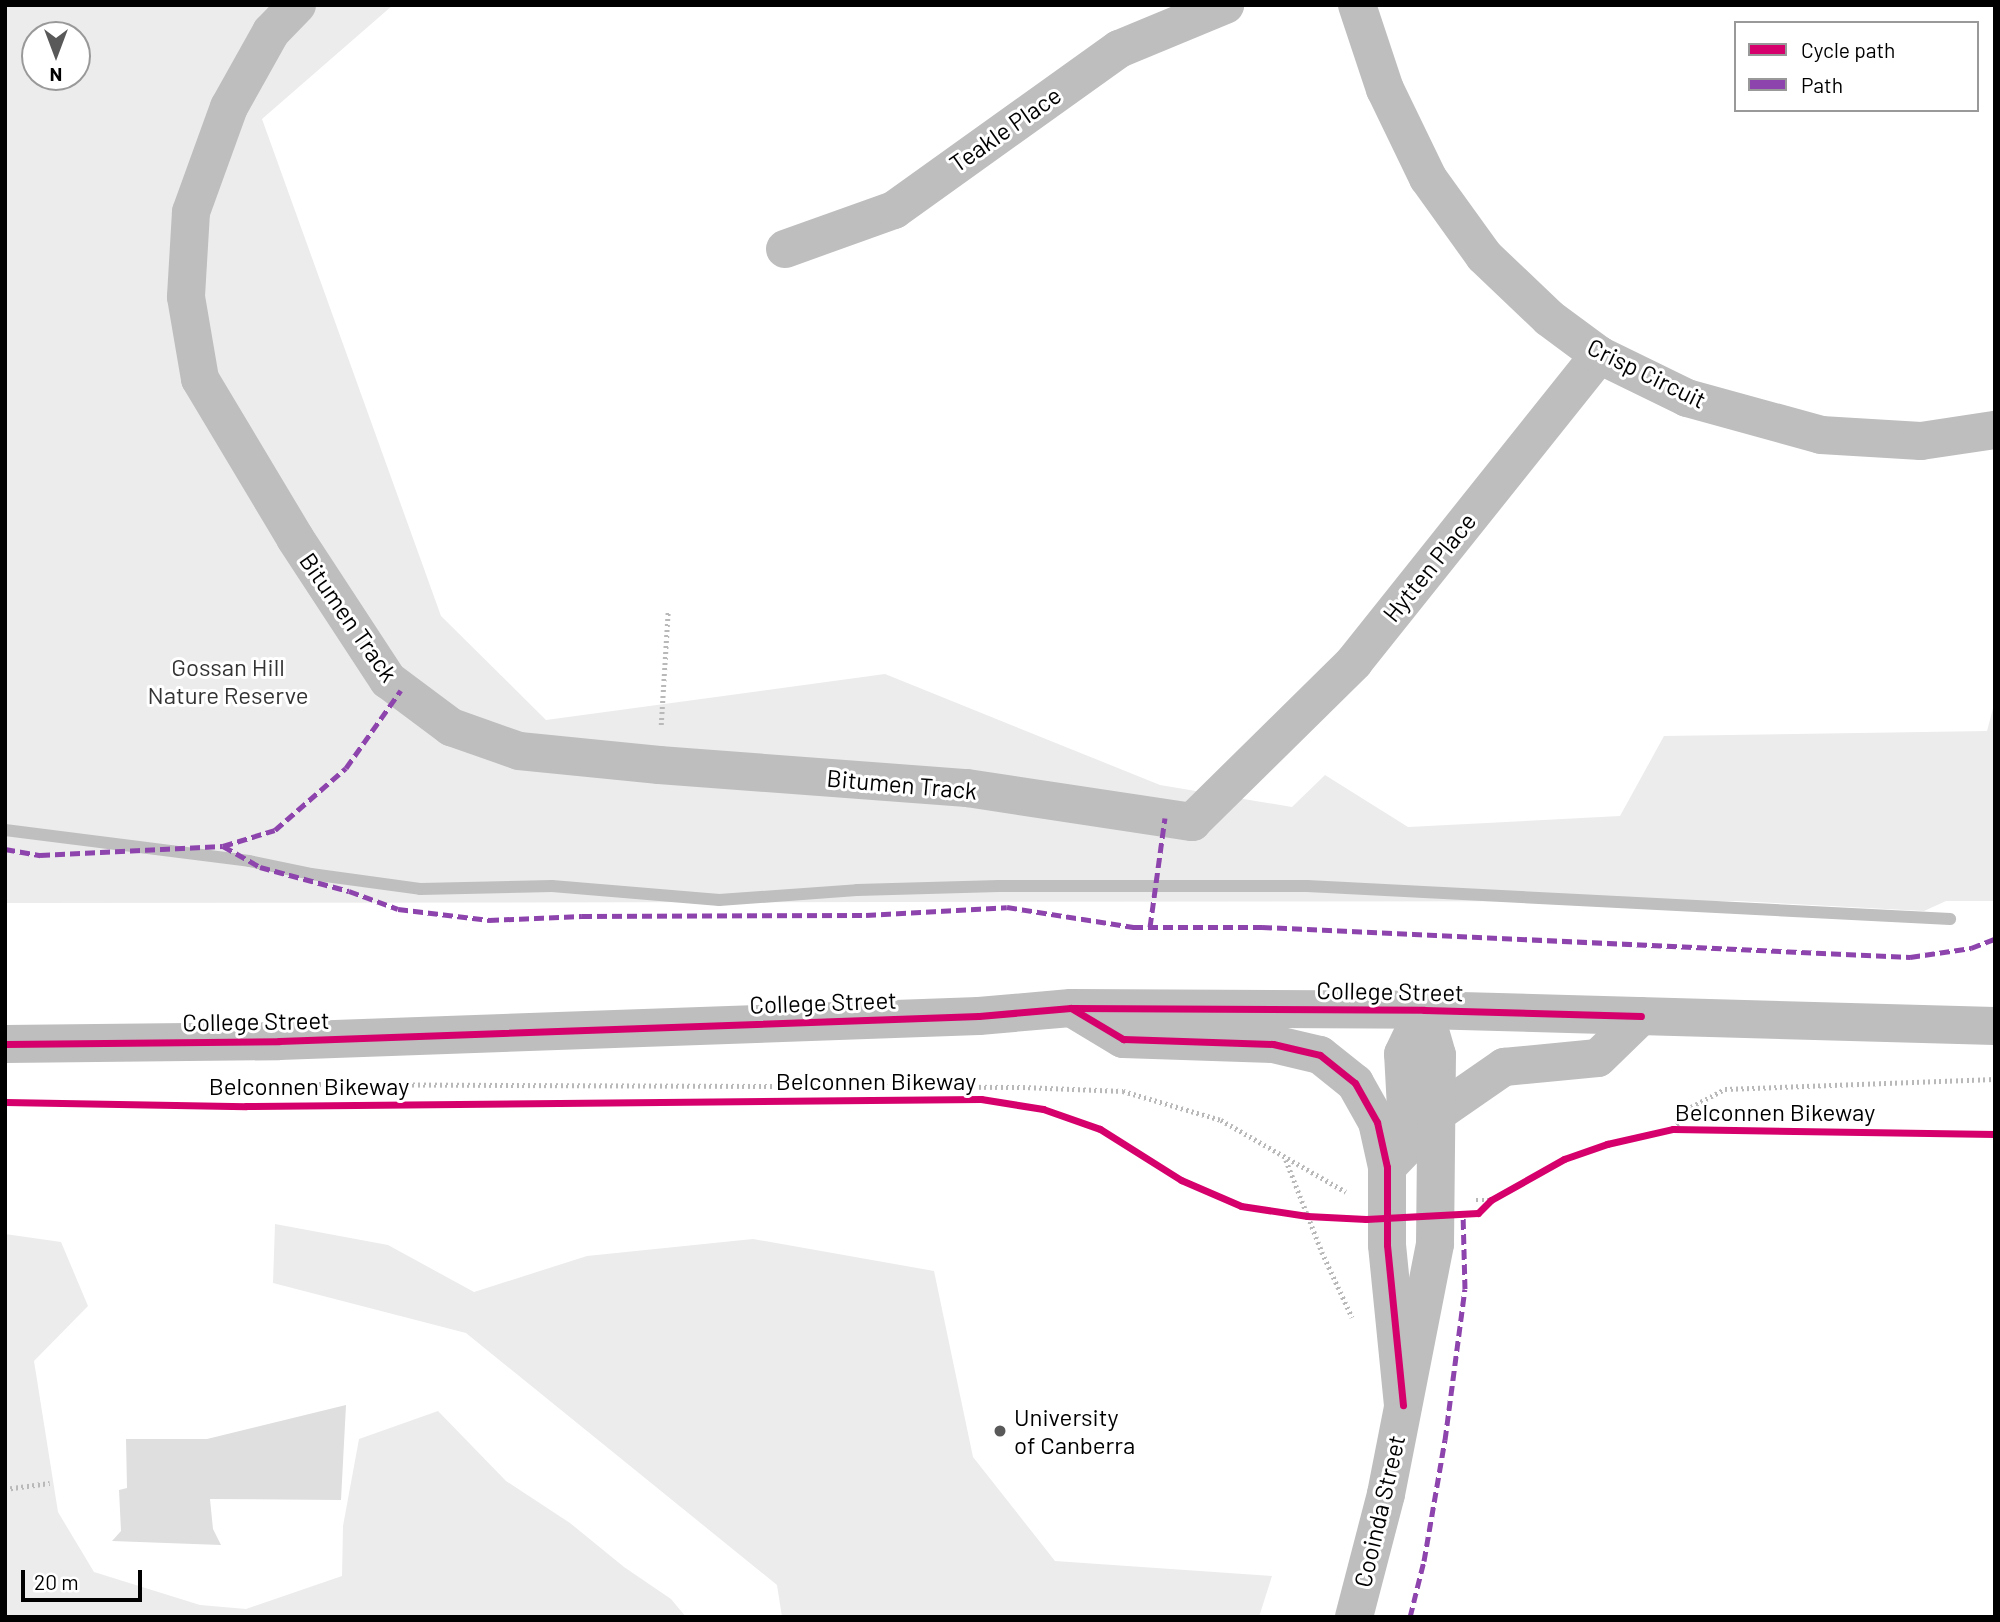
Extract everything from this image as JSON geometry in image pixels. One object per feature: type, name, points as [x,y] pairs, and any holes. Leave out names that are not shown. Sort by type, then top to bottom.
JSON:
[{"type":"street","name":"Bitumen Track","points":[[297,5],[271,32],[229,107],[191,212],[186,297],[200,380],[295,538],[388,680],[451,727],[519,751],[659,765],[967,788],[1192,822],[1245,766]]},
{"type":"street","name":"Teakle Place","points":[[785,249],[894,210],[1119,49],[1225,5]]},
{"type":"street","name":"Crisp Circuit","points":[[1357,5],[1385,89],[1428,178],[1484,256],[1549,318],[1599,355],[1687,398],[1821,435],[1921,441],[1995,430]]},
{"type":"street","name":"Hytten Place","points":[[1245,766],[1354,662],[1599,355]]},
{"type":"street","name":"College Street","points":[[5,1044],[279,1041],[979,1016],[1071,1008],[1424,1010],[1995,1026]]},
{"type":"street","name":"Cooinda Street","points":[[1071,1008],[1122,1039],[1273,1044],[1320,1055],[1355,1083],[1377,1122],[1387,1167],[1377,1218],[1403,1405]]},
{"type":"street","name":"Cooinda Street","points":[[1354,1617],[1386,1494],[1435,1244],[1437,1055],[1424,1010]]},
{"type":"street","points":[[1387,1167],[1408,1145],[1403,1054],[1424,1010]]},
{"type":"street","points":[[1436,1114],[1504,1067],[1598,1058],[1641,1016]]},
{"type":"path","points":[[659,765],[668,611]]},
{"type":"path","points":[[1673,1129],[1692,1107],[1725,1088],[1995,1079]]},
{"type":"path","points":[[284,1084],[1009,1087],[1123,1091],[1221,1120],[1286,1160],[1366,1203],[1377,1218]]},
{"type":"path","points":[[1286,1160],[1307,1216]]},
{"type":"path","points":[[1435,1216],[1478,1213],[1501,1194]]},
{"type":"path","points":[[1294,1214],[1319,1216]]},
{"type":"path","points":[[5,1489],[50,1483]]},
{"type":"green space","name":"Gossan Hill Nature Reserve","points":[[5,5],[393,5],[262,119],[441,616],[546,720],[885,674],[1160,785],[1292,807],[1325,775],[1408,827],[1620,816],[1664,736],[1987,731],[1995,701],[1995,901],[1946,901],[1924,911],[1737,901],[5,903]]},
{"type":"green space","points":[[275,1224],[388,1245],[474,1292],[587,1256],[753,1239],[934,1271],[973,1457],[1055,1561],[1272,1576],[1259,1617],[782,1617],[777,1585],[466,1333],[273,1283]]},
{"type":"green space","points":[[5,1234],[61,1242],[88,1306],[34,1361],[58,1512],[94,1572],[200,1605],[246,1609],[342,1576],[343,1526],[359,1439],[438,1411],[506,1481],[570,1523],[624,1567],[671,1599],[686,1617],[5,1617]]},
{"type":"building","points":[[346,1405],[341,1500],[210,1499],[213,1529],[221,1545],[112,1541],[121,1531],[119,1490],[127,1488],[126,1439],[207,1439]]},
{"type":"waterway","points":[[5,830],[249,861],[311,874],[420,889],[552,886],[719,900],[857,890],[999,886],[1307,886],[1950,919]]},
{"type":"marked path","points":[[5,849],[40,855],[223,846],[275,830],[346,768],[401,690]]},
{"type":"marked path","points":[[1150,927],[1165,818]]},
{"type":"marked path","points":[[223,846],[260,867],[349,891],[398,909],[489,920],[582,916],[866,915],[1007,907],[1133,927],[1262,927],[1910,957],[1971,948],[1995,939]]},
{"type":"marked path","points":[[1410,1617],[1424,1561],[1445,1440],[1465,1289],[1463,1215]]},
{"type":"cycle path","points":[[1071,1008],[1123,1039],[1273,1044],[1320,1055],[1355,1083],[1377,1122],[1387,1167],[1387,1245],[1403,1405]]},
{"type":"cycle path","points":[[5,1044],[279,1041],[979,1016],[1071,1008],[1424,1010],[1641,1016]]},
{"type":"cycle path","name":"Belconnen Bikeway","points":[[5,1102],[246,1106],[981,1099],[1043,1109],[1100,1129],[1181,1180],[1241,1206],[1307,1216],[1366,1219],[1478,1213],[1491,1200],[1564,1159],[1607,1144],[1673,1129],[1995,1134]]},
{"type":"place","name":"University of Canberra","points":[[1000,1431]]}]
